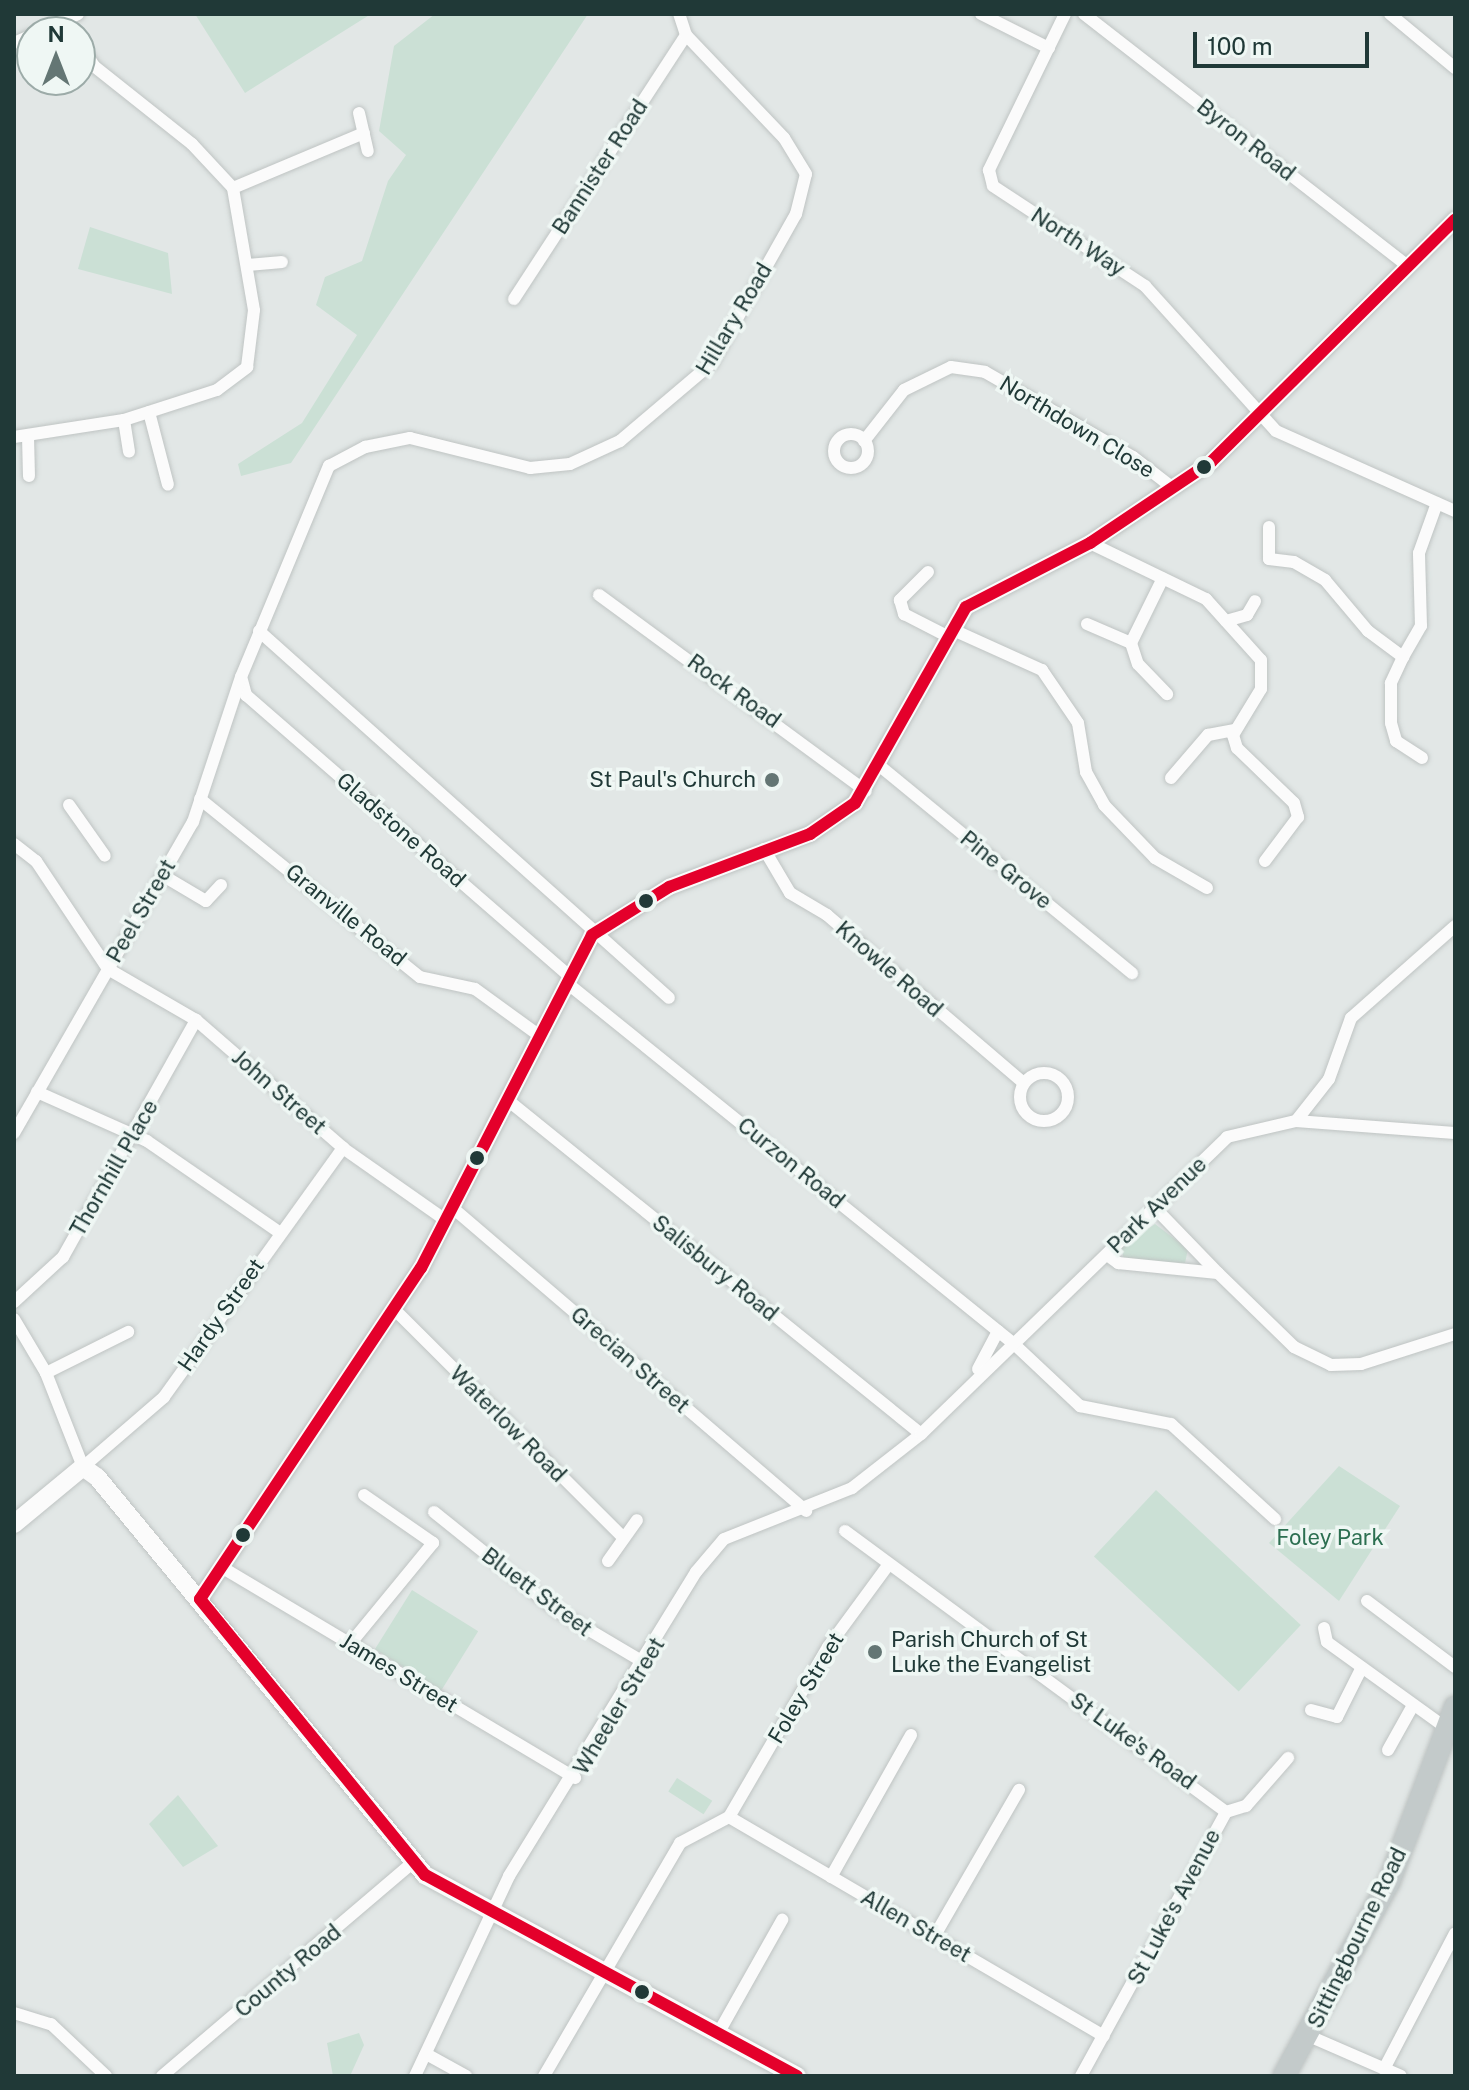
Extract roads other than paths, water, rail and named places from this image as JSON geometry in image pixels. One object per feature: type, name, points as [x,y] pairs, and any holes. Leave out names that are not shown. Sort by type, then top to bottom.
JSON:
[{"type":"highway","name":"Sittingbourne Road","points":[[1284,2076],[1309,2036],[1389,1882],[1450,1730],[1455,1707]]},
{"type":"main road","points":[[14,1524],[83,1467],[200,1599],[412,1863],[797,2076]]},
{"type":"street","name":"Hillary Road","points":[[241,677],[316,486],[346,455],[410,438],[530,468],[570,464],[620,441],[712,363],[796,214],[806,174],[784,138],[686,35],[679,14]]},
{"type":"street","points":[[981,14],[1049,48]]},
{"type":"street","name":"North Way","points":[[1065,14],[989,170],[993,186],[1145,286],[1260,415],[1294,441],[1455,511]]},
{"type":"street","name":"Byron Road","points":[[1084,14],[1407,265]]},
{"type":"street","points":[[1390,14],[1455,68]]},
{"type":"street","name":"Bannister Road","points":[[514,299],[686,35]]},
{"type":"street","points":[[14,437],[124,420],[217,390],[247,367],[254,310],[233,188],[192,144],[96,68]]},
{"type":"street","points":[[359,113],[368,151]]},
{"type":"street","points":[[233,188],[364,133]]},
{"type":"street","points":[[200,1599],[395,1310],[451,1215],[592,935],[669,887],[810,834],[866,791],[949,632],[966,607],[1090,543],[1173,488],[1260,415],[1455,220]]},
{"type":"street","points":[[248,265],[282,262]]},
{"type":"street","name":"Northdown Close","points":[[864,441],[904,390],[951,367],[985,372],[1133,457],[1173,488]]},
{"type":"street","points":[[149,412],[168,485]]},
{"type":"street","points":[[124,420],[129,452]]},
{"type":"street","points":[[28,436],[29,476]]},
{"type":"street","points":[[1422,758],[1396,741],[1391,723],[1391,683],[1421,626],[1419,553],[1437,503]]},
{"type":"street","points":[[1269,527],[1269,559],[1294,562],[1325,580],[1368,631],[1403,657]]},
{"type":"street","points":[[1090,543],[1206,599],[1261,660],[1261,689],[1234,730],[1237,748],[1294,803],[1298,817],[1265,861]]},
{"type":"street","points":[[928,572],[900,600],[904,614],[1042,670],[1078,723],[1086,772],[1119,824],[1155,858],[1207,888]]},
{"type":"street","points":[[1163,578],[1131,643],[1138,664],[1167,694]]},
{"type":"street","name":"Rock Road","points":[[599,595],[866,791]]},
{"type":"street","points":[[1226,621],[1247,615],[1255,601]]},
{"type":"street","points":[[1087,624],[1131,643]]},
{"type":"street","points":[[259,631],[592,935],[669,998]]},
{"type":"street","name":"Peel Street","points":[[14,1133],[162,875],[200,799],[241,677]]},
{"type":"street","name":"Gladstone Road","points":[[241,677],[246,695],[568,980]]},
{"type":"street","points":[[1171,778],[1208,735],[1234,730]]},
{"type":"street","name":"Pine Grove","points":[[881,767],[1132,973]]},
{"type":"street","name":"Granville Road","points":[[200,799],[420,977],[475,989],[541,1037]]},
{"type":"street","points":[[69,805],[105,856]]},
{"type":"street","points":[[16,842],[108,969]]},
{"type":"street","name":"Knowle Road","points":[[764,849],[790,893],[827,915],[1024,1083]]},
{"type":"street","points":[[162,875],[206,901],[221,885]]},
{"type":"street","points":[[1296,1121],[1329,1079],[1351,1018],[1455,926]]},
{"type":"street","name":"John Street","points":[[108,969],[196,1020],[343,1148],[451,1215]]},
{"type":"street","name":"Curzon Road","points":[[568,980],[1014,1344],[1080,1406],[1171,1424],[1192,1438],[1275,1519]]},
{"type":"street","name":"Thornhill Place","points":[[14,1302],[63,1257],[135,1135],[196,1020]]},
{"type":"street","points":[[1054,1074],[1068,1093],[1065,1109],[1053,1119],[1029,1116],[1019,1097],[1024,1083],[1054,1074]]},
{"type":"street","points":[[37,1092],[135,1135],[279,1232]]},
{"type":"street","name":"Salisbury Road","points":[[510,1102],[921,1434]]},
{"type":"street","name":"Park Avenue","points":[[921,1434],[975,1375],[1014,1344],[1227,1137],[1296,1121],[1455,1133]]},
{"type":"street","name":"Hardy Street","points":[[83,1467],[164,1397],[279,1232],[343,1148]]},
{"type":"street","points":[[1155,1208],[1294,1347],[1331,1365],[1361,1364],[1455,1334]]},
{"type":"street","name":"Grecian Street","points":[[451,1215],[806,1511]]},
{"type":"street","points":[[1107,1255],[1118,1263],[1218,1273]]},
{"type":"street","name":"Waterlow Road","points":[[395,1310],[622,1536]]},
{"type":"street","points":[[15,1322],[46,1373],[83,1467]]},
{"type":"street","points":[[975,1375],[998,1331]]},
{"type":"street","points":[[46,1373],[128,1332]]},
{"type":"street","name":"Wheeler Street","points":[[415,2076],[492,1908],[645,1663],[696,1572],[724,1539],[806,1511],[852,1488],[921,1434]]},
{"type":"street","points":[[350,1644],[433,1543],[364,1495]]},
{"type":"street","name":"Bluett Street","points":[[434,1512],[557,1611],[645,1663]]},
{"type":"street","points":[[608,1561],[622,1536],[637,1520]]},
{"type":"street","name":"St Luke's Road","points":[[845,1531],[1226,1812]]},
{"type":"street","name":"Foley Street","points":[[729,1817],[828,1647],[889,1564]]},
{"type":"street","name":"James Street","points":[[223,1568],[575,1778]]},
{"type":"street","points":[[1367,1601],[1455,1667]]},
{"type":"street","points":[[1324,1628],[1327,1642],[1412,1707],[1450,1730]]},
{"type":"street","points":[[1311,1710],[1337,1717],[1361,1669]]},
{"type":"street","points":[[1388,1750],[1412,1707]]},
{"type":"street","points":[[831,1877],[911,1735]]},
{"type":"street","name":"St Luke's Avenue","points":[[1081,2076],[1226,1812],[1246,1806],[1288,1758]]},
{"type":"street","points":[[934,1937],[1019,1790]]},
{"type":"street","points":[[544,2076],[680,1843],[729,1817]]},
{"type":"street","name":"Allen Street","points":[[729,1817],[1104,2036]]},
{"type":"street","name":"County Road","points":[[162,2076],[412,1863]]},
{"type":"street","points":[[719,2032],[782,1920]]},
{"type":"street","points":[[1384,2069],[1455,1933]]},
{"type":"street","points":[[14,2013],[51,2024],[106,2076]]},
{"type":"street","points":[[1309,2036],[1401,2076]]},
{"type":"street","points":[[426,2054],[466,2076]]},
{"type":"place","name":"St Paul's Church","points":[[772,780]]},
{"type":"place","name":"Parish Church of St Luke the Evangelist","points":[[875,1652]]},
{"type":"park label","name":"Foley Park","points":[[1330,1538]]}]
